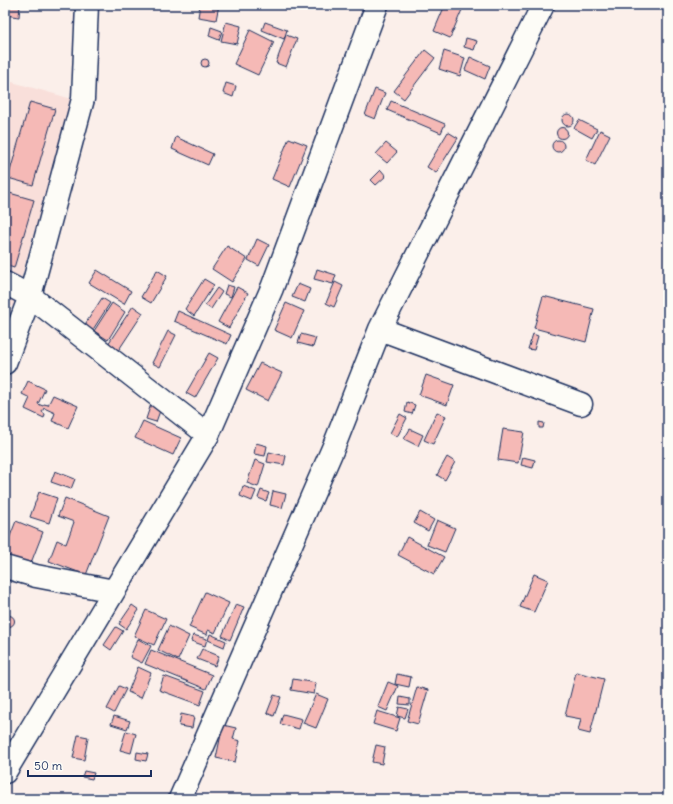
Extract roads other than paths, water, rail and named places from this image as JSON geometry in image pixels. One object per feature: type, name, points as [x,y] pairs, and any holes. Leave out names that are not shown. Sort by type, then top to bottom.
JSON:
[{"type":"street","points":[[5,363],[30,296],[83,99],[87,5]]},
{"type":"street","points":[[5,772],[208,435],[272,288],[377,5]]},
{"type":"street","points":[[180,799],[334,446],[380,329],[543,5]]},
{"type":"street","points":[[5,283],[30,296],[208,435]]},
{"type":"street","points":[[380,329],[581,404]]},
{"type":"street","points":[[5,567],[36,576],[114,590]]}]
